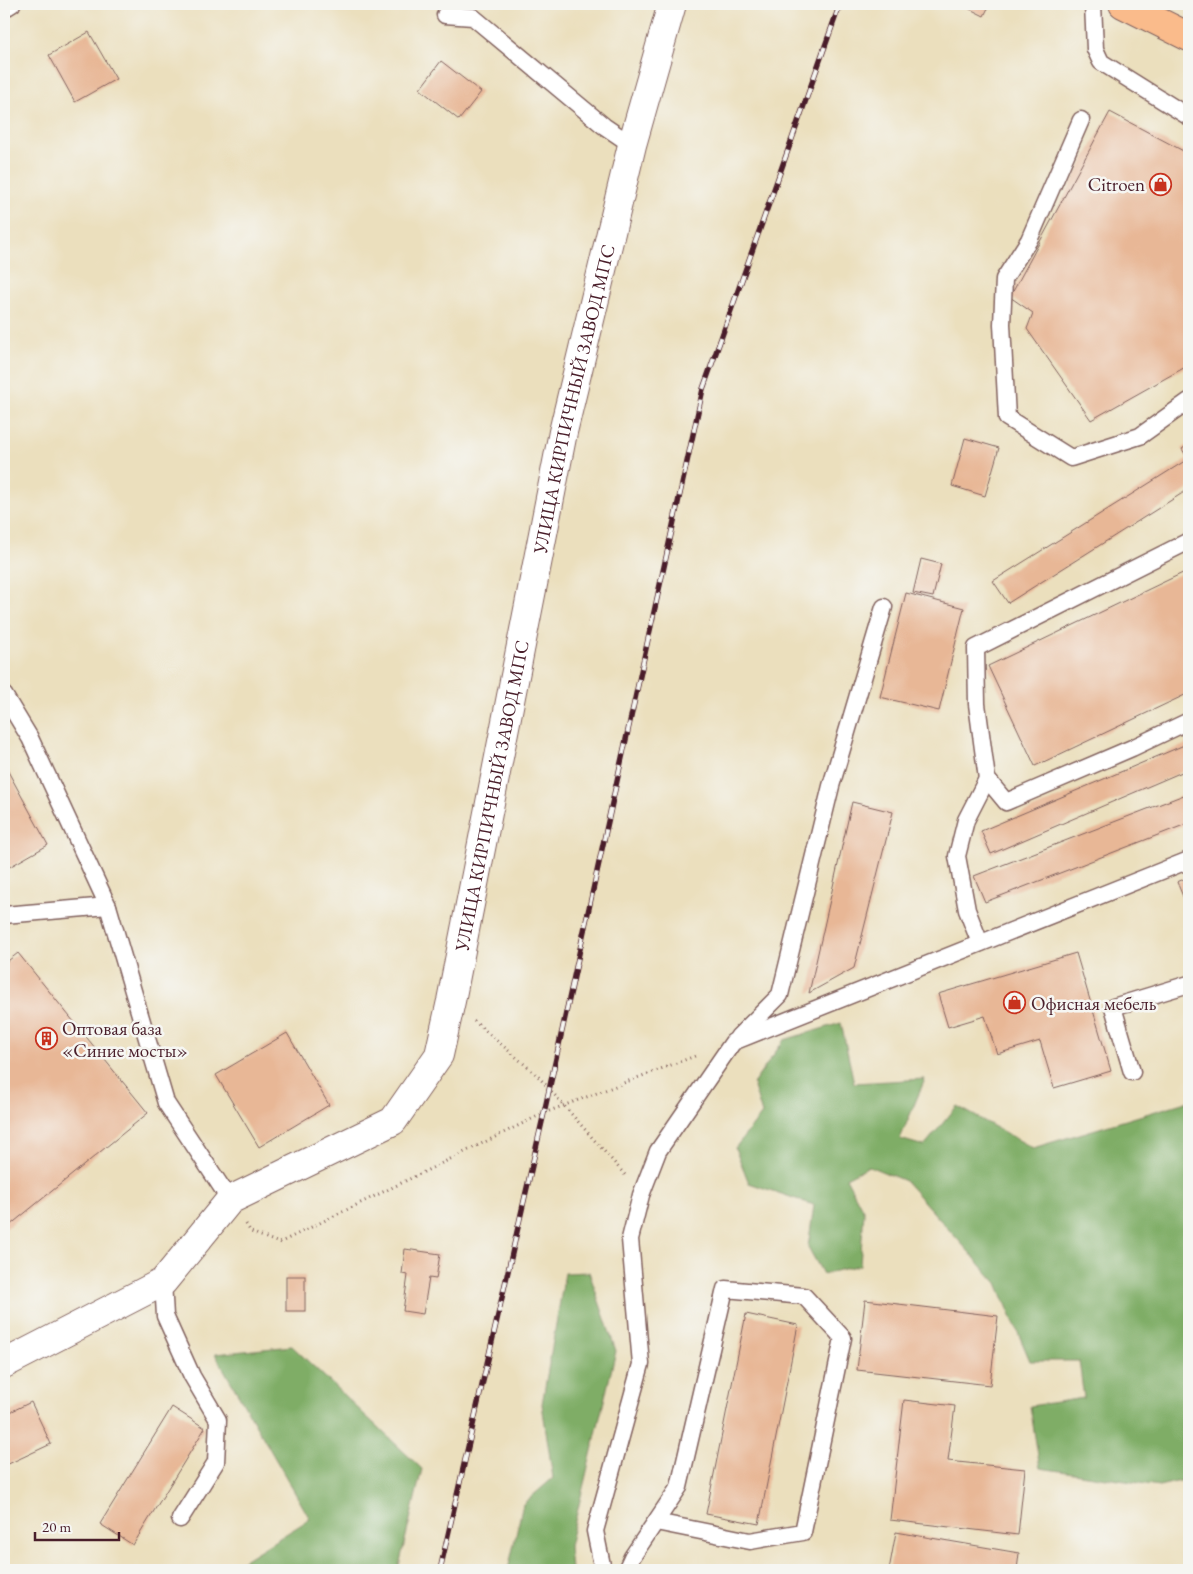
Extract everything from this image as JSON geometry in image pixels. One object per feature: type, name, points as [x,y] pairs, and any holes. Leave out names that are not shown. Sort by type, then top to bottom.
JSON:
[{"type":"main road","points":[[1123,4],[1189,37]]},
{"type":"street","name":"УЛИЦА КИРПИЧНЫЙ ЗАВОД МПС","points":[[4,1364],[163,1282],[230,1200],[393,1121],[439,1055],[563,432],[632,145],[672,4]]},
{"type":"lane","points":[[4,9],[12,4]]},
{"type":"lane","points":[[1093,4],[1095,49],[1101,62],[1189,117]]},
{"type":"lane","points":[[445,15],[473,17],[604,126],[632,145]]},
{"type":"lane","points":[[1081,120],[1029,240],[1004,279],[1002,324],[1007,418],[1071,458],[1140,436],[1189,401]]},
{"type":"lane","points":[[1189,540],[976,648],[977,704],[987,779],[1006,802],[1132,748],[1189,721]]},
{"type":"lane","points":[[603,1570],[595,1531],[641,1364],[630,1240],[642,1195],[658,1151],[733,1042],[780,995],[831,786],[884,607]]},
{"type":"lane","points":[[4,695],[30,738],[108,906],[166,1103],[230,1200]]},
{"type":"lane","points":[[980,943],[967,910],[957,856],[966,820],[987,779]]},
{"type":"lane","points":[[733,1042],[1189,860]]},
{"type":"lane","points":[[4,915],[108,906]]},
{"type":"lane","points":[[1132,1072],[1113,1007],[1189,984]]},
{"type":"lane","points":[[163,1282],[165,1316],[192,1376],[218,1420],[216,1462],[180,1519]]},
{"type":"lane","points":[[626,1570],[632,1557],[656,1522],[680,1487],[725,1289],[804,1296],[843,1338],[803,1532],[750,1541],[656,1522]]},
{"type":"path","points":[[451,1001],[537,1075],[642,1195]]},
{"type":"path","points":[[230,1200],[251,1232],[280,1243],[544,1113],[733,1042]]},
{"type":"green space","points":[[841,1023],[854,1083],[925,1079],[900,1139],[924,1146],[957,1106],[1033,1148],[1189,1101],[1189,1479],[1159,1486],[1040,1468],[1030,1406],[1084,1398],[1079,1361],[1030,1361],[997,1283],[905,1181],[869,1166],[846,1178],[864,1212],[860,1265],[823,1274],[808,1247],[814,1205],[749,1183],[735,1148],[762,1114],[753,1084],[784,1040]]},
{"type":"green space","points":[[589,1272],[616,1351],[569,1546],[571,1570],[508,1570],[523,1504],[553,1478],[542,1404],[565,1273]]},
{"type":"green space","points":[[292,1346],[422,1469],[398,1570],[228,1570],[310,1519],[215,1354]]},
{"type":"building","points":[[960,4],[990,4],[984,16]]},
{"type":"building","points":[[89,32],[116,79],[75,102],[49,55]]},
{"type":"building","points":[[441,61],[481,92],[459,120],[420,89]]},
{"type":"building","points":[[1110,112],[1189,154],[1189,365],[1091,420],[1027,329],[1033,313],[1010,297]]},
{"type":"building","points":[[965,438],[999,448],[985,496],[952,486]]},
{"type":"building","points":[[1189,444],[1189,489],[1008,603],[993,581],[1188,459],[1182,449]]},
{"type":"building","points":[[921,559],[941,564],[933,597],[913,593]]},
{"type":"building","points":[[1189,570],[1189,693],[1035,766],[988,666]]},
{"type":"building","points":[[906,593],[964,608],[939,711],[880,697]]},
{"type":"building","points":[[1189,743],[1189,769],[991,854],[981,831]]},
{"type":"building","points":[[4,764],[48,845],[4,870]]},
{"type":"building","points":[[1189,793],[1189,823],[985,902],[974,876]]},
{"type":"building","points":[[852,802],[893,812],[854,968],[809,993]]},
{"type":"building","points":[[1189,877],[1189,911],[1177,882]]},
{"type":"building","name":"Оптовая база «Синие мосты»","points":[[18,953],[148,1113],[4,1230],[4,964]]},
{"type":"building","points":[[1076,953],[1111,1071],[1054,1088],[1040,1041],[997,1054],[985,1016],[948,1027],[938,994]]},
{"type":"building","points":[[287,1033],[329,1105],[259,1147],[216,1075]]},
{"type":"building","points":[[405,1249],[440,1254],[436,1279],[429,1278],[423,1314],[403,1311],[408,1275],[402,1274]]},
{"type":"building","points":[[286,1276],[305,1276],[305,1311],[286,1311]]},
{"type":"building","points":[[865,1300],[998,1316],[990,1385],[857,1370]]},
{"type":"building","points":[[746,1314],[798,1325],[759,1524],[706,1514]]},
{"type":"building","points":[[904,1400],[955,1406],[948,1461],[1025,1469],[1018,1535],[890,1520]]},
{"type":"building","points":[[31,1402],[51,1444],[4,1466],[4,1415]]},
{"type":"building","points":[[172,1407],[205,1428],[133,1545],[100,1524]]},
{"type":"building","points":[[896,1532],[1019,1553],[1017,1570],[889,1570]]},
{"type":"railway","points":[[440,1570],[544,1113],[703,389],[840,4]]},
{"type":"place","name":"Citroen","points":[[1161,184]]},
{"type":"place","name":"Офисная мебель","points":[[1015,1003]]},
{"type":"place","name":"Оптовая база «Синие мосты»","points":[[46,1039]]}]
